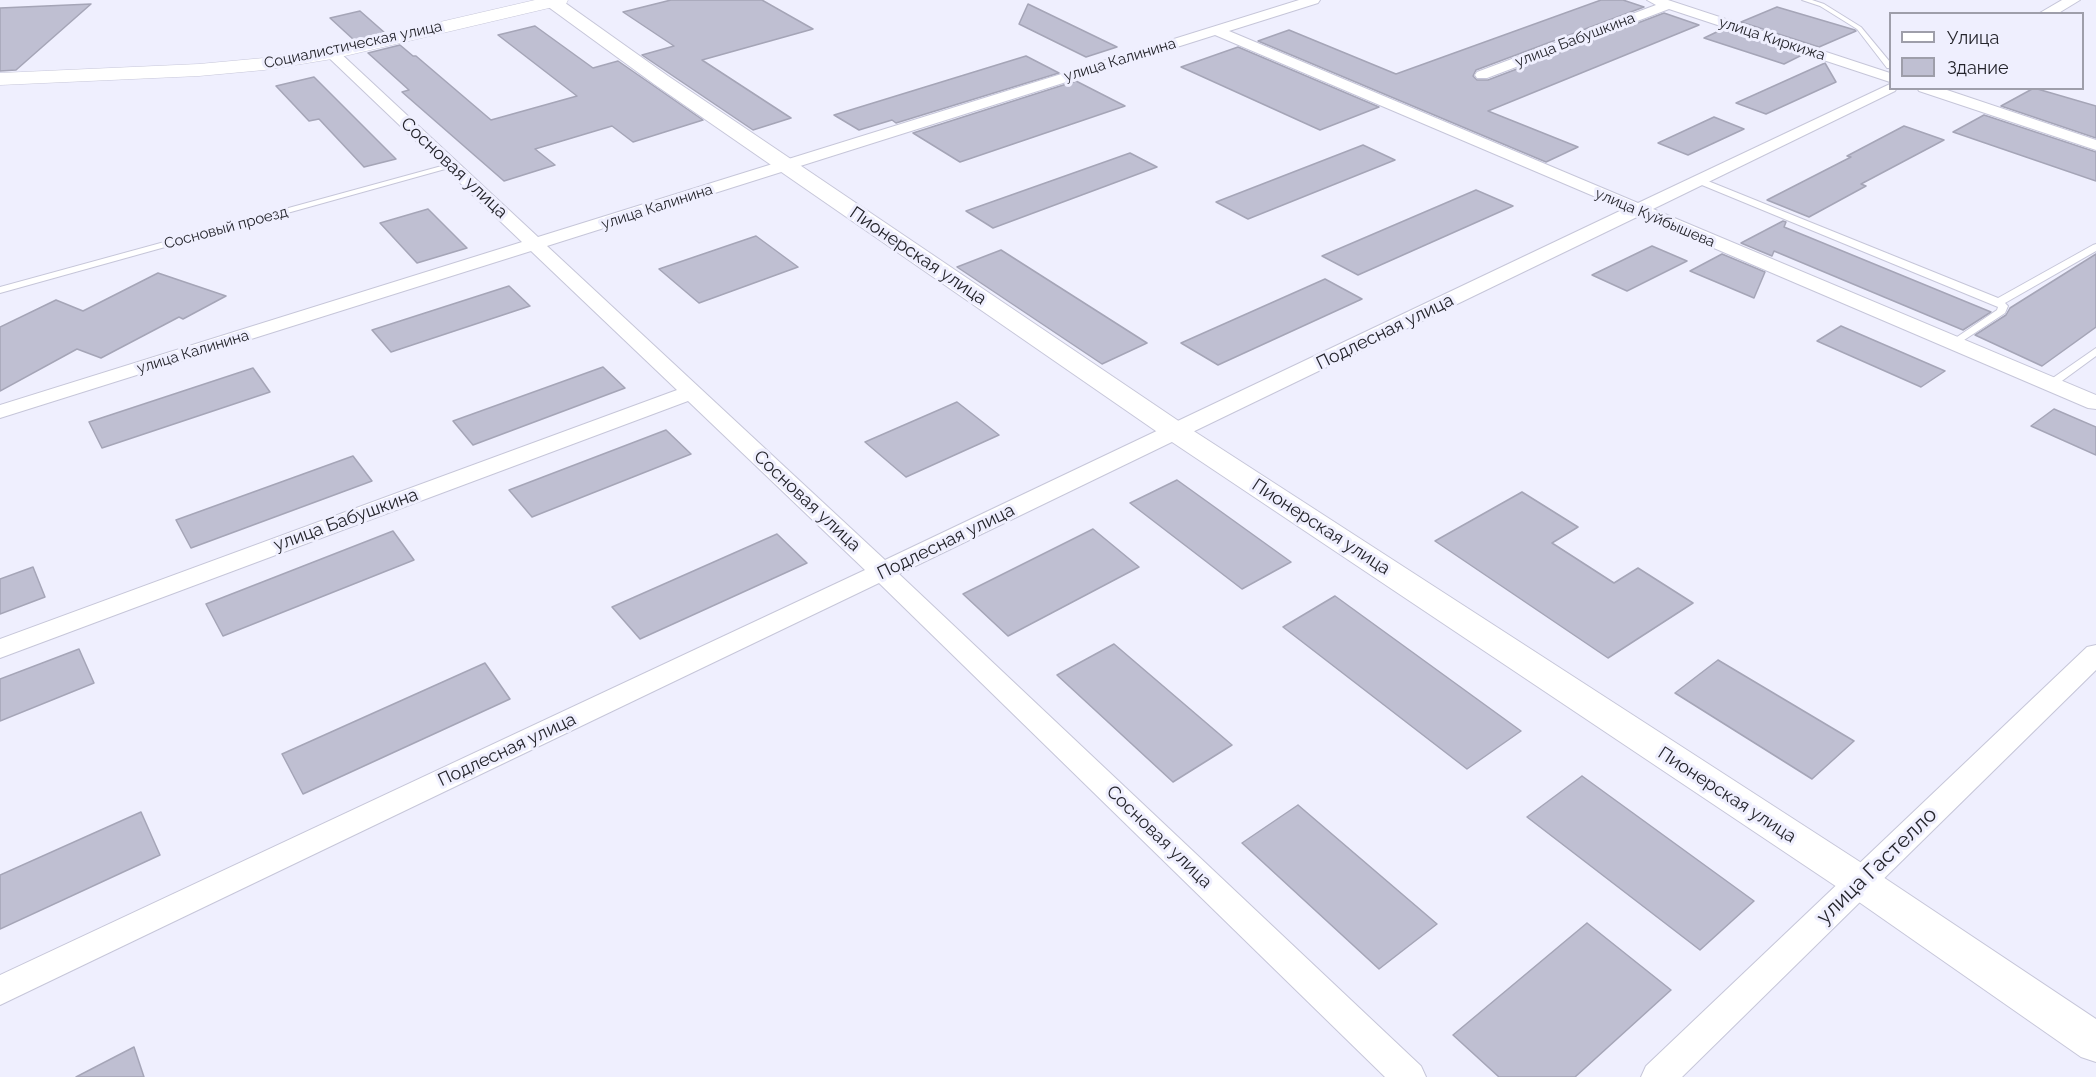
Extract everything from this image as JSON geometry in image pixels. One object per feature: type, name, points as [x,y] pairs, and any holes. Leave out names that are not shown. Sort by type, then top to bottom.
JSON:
[{"type":"main road","name":"Социалистическая улица","points":[[0,79],[199,70],[264,64],[332,53],[556,1]]},
{"type":"street","name":"улица Калинина","points":[[0,412],[1313,0]]},
{"type":"street","points":[[2049,12],[2073,0]]},
{"type":"street","name":"Пионерская улица","points":[[556,1],[785,166],[1176,432],[1860,882],[2096,1043]]},
{"type":"street","name":"улица Бабушкина","points":[[1482,75],[1661,2]]},
{"type":"street","name":"улица Киркижа","points":[[1661,2],[1889,78]]},
{"type":"street","name":"улица Куйбышева","points":[[1215,30],[2096,404]]},
{"type":"street","name":"Сосновая улица","points":[[332,53],[882,572],[1410,1077]]},
{"type":"street","name":"Подлесная улица","points":[[0,991],[1639,211],[1889,88]]},
{"type":"street","points":[[1930,90],[2096,145]]},
{"type":"street","name":"улица Бабушкина","points":[[0,649],[692,392]]},
{"type":"street","name":"улица Гастелло","points":[[1658,1077],[2096,654]]},
{"type":"lane","points":[[1805,0],[1822,5],[1859,28],[1889,65]]},
{"type":"lane","name":"Сосновый проезд","points":[[0,290],[452,166]]},
{"type":"lane","points":[[1700,181],[1999,302],[2003,306],[2002,311],[1956,343]]},
{"type":"lane","points":[[1999,302],[2093,251]]},
{"type":"lane","points":[[2051,384],[2096,351]]},
{"type":"building","points":[[671,0],[762,0],[813,29],[702,60],[791,118],[753,130],[642,55],[674,46],[623,12]]},
{"type":"building","points":[[1601,0],[1623,0],[1644,7],[1476,70],[1473,76],[1477,80],[1488,80],[1664,13],[1699,25],[1488,111],[1578,147],[1546,162],[1258,41],[1289,30],[1396,74]]},
{"type":"building","points":[[91,4],[16,70],[0,71],[0,8]]},
{"type":"building","points":[[1028,4],[1117,47],[1086,57],[1019,24]]},
{"type":"building","points":[[1777,7],[1856,31],[1819,47],[1741,22]]},
{"type":"building","points":[[360,11],[385,33],[354,40],[330,18]]},
{"type":"building","points":[[535,26],[593,68],[618,61],[703,120],[633,142],[612,126],[535,149],[555,165],[504,181],[402,92],[409,90],[368,53],[400,45],[491,120],[577,96],[498,35]]},
{"type":"building","points":[[1723,29],[1802,55],[1784,64],[1704,38]]},
{"type":"building","points":[[1238,47],[1379,107],[1320,130],[1181,67]]},
{"type":"building","points":[[1026,56],[1059,73],[896,123],[892,120],[859,130],[834,115]]},
{"type":"building","points":[[1825,63],[1836,82],[1766,114],[1736,103]]},
{"type":"building","points":[[314,77],[396,159],[364,167],[319,119],[309,121],[276,86]]},
{"type":"building","points":[[1076,81],[1125,106],[960,162],[913,133]]},
{"type":"building","points":[[2030,90],[2041,90],[2096,106],[2096,138],[2001,106]]},
{"type":"building","points":[[1984,115],[2096,152],[2096,181],[1953,132]]},
{"type":"building","points":[[1714,117],[1744,129],[1688,155],[1658,143]]},
{"type":"building","points":[[1904,126],[1944,140],[1861,184],[1866,186],[1809,217],[1767,200],[1851,157],[1847,156]]},
{"type":"building","points":[[1363,145],[1395,160],[1248,219],[1216,202]]},
{"type":"building","points":[[1130,153],[1157,167],[993,228],[966,211]]},
{"type":"building","points":[[1476,190],[1513,206],[1358,275],[1322,256]]},
{"type":"building","points":[[428,209],[467,248],[417,263],[380,223]]},
{"type":"building","points":[[1783,221],[1786,222],[1784,227],[1991,312],[1963,330],[1774,251],[1772,256],[1741,243]]},
{"type":"building","points":[[756,236],[798,267],[699,303],[659,269]]},
{"type":"building","points":[[1652,246],[1687,261],[1627,291],[1592,275]]},
{"type":"building","points":[[1001,250],[1147,343],[1102,364],[957,267]]},
{"type":"building","points":[[1722,254],[1765,272],[1754,298],[1690,271]]},
{"type":"building","points":[[2096,254],[2096,327],[2042,366],[1975,335],[2006,315],[2010,308]]},
{"type":"building","points":[[158,273],[226,296],[183,319],[179,317],[101,358],[77,349],[0,391],[0,327],[56,300],[83,311]]},
{"type":"building","points":[[1325,279],[1362,299],[1218,365],[1181,343]]},
{"type":"building","points":[[509,286],[530,306],[391,352],[372,330]]},
{"type":"building","points":[[1841,326],[1945,371],[1921,387],[1817,341]]},
{"type":"building","points":[[603,367],[625,388],[473,445],[453,421]]},
{"type":"building","points":[[253,368],[270,392],[102,448],[89,422]]},
{"type":"building","points":[[957,402],[999,435],[906,477],[865,442]]},
{"type":"building","points":[[2054,409],[2096,427],[2096,455],[2031,426]]},
{"type":"building","points":[[666,430],[691,454],[532,517],[509,490]]},
{"type":"building","points":[[353,456],[372,481],[191,548],[176,520]]},
{"type":"building","points":[[1177,480],[1291,562],[1242,589],[1130,503]]},
{"type":"building","points":[[1522,492],[1578,527],[1552,543],[1614,583],[1638,568],[1693,603],[1608,658],[1435,541]]},
{"type":"building","points":[[1093,529],[1139,567],[1008,636],[963,594]]},
{"type":"building","points":[[393,531],[414,560],[223,636],[206,604]]},
{"type":"building","points":[[777,534],[807,563],[640,639],[612,607]]},
{"type":"building","points":[[33,567],[45,597],[0,614],[0,579]]},
{"type":"building","points":[[1335,596],[1521,731],[1467,769],[1283,627]]},
{"type":"building","points":[[1114,644],[1232,745],[1173,782],[1057,675]]},
{"type":"building","points":[[79,649],[94,683],[0,721],[0,679]]},
{"type":"building","points":[[1718,660],[1854,741],[1812,779],[1675,693]]},
{"type":"building","points":[[485,663],[510,699],[303,794],[282,754]]},
{"type":"building","points":[[1582,776],[1754,901],[1700,950],[1527,817]]},
{"type":"building","points":[[1298,805],[1437,924],[1379,969],[1242,843]]},
{"type":"building","points":[[141,812],[160,855],[0,929],[0,875]]},
{"type":"building","points":[[1587,923],[1671,990],[1575,1077],[1499,1077],[1453,1035]]},
{"type":"building","points":[[134,1047],[144,1077],[76,1077]]}]
